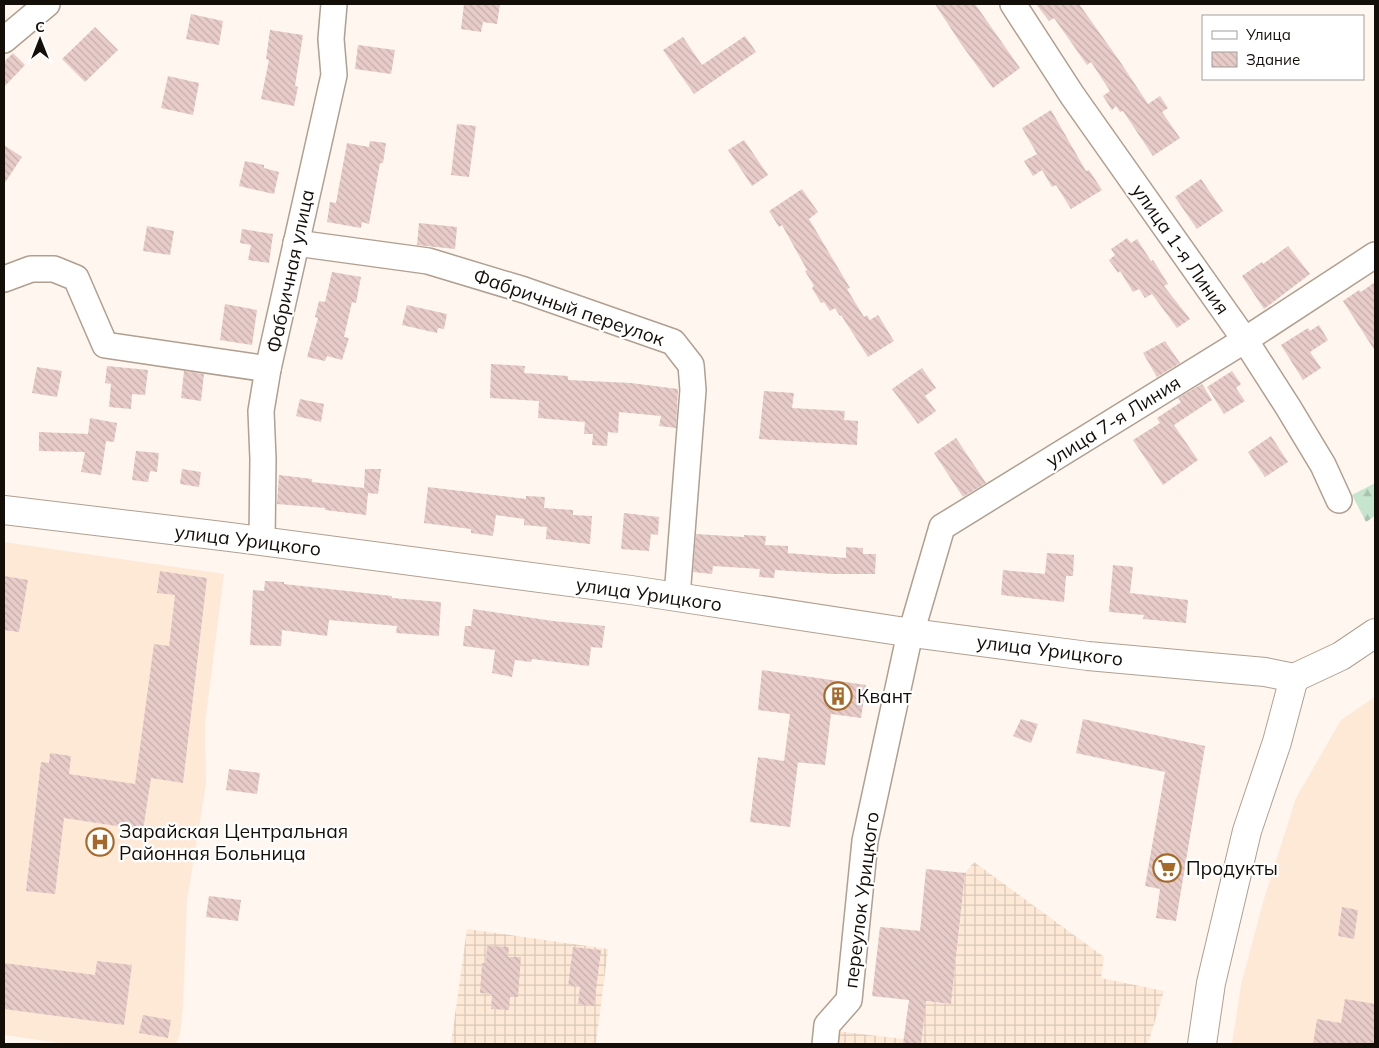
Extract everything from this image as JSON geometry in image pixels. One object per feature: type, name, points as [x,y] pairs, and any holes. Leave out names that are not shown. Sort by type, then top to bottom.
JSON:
[{"type":"main road","name":"улица Урицкого","points":[[4,510],[262,541],[677,597],[912,633],[1088,656],[1265,672],[1294,678]]},
{"type":"main road","points":[[1202,1044],[1211,984],[1247,831],[1277,742],[1294,678],[1341,656],[1375,633]]},
{"type":"street","points":[[4,40],[47,4]]},
{"type":"street","name":"Фабричная улица","points":[[262,541],[264,459],[261,411],[268,369],[334,75],[331,39],[334,4]]},
{"type":"street","name":"улица 1-я Линия","points":[[1014,4],[1072,95],[1245,340],[1323,465],[1338,500]]},
{"type":"street","name":"Фабричный переулок","points":[[296,243],[428,261],[524,290],[673,342],[691,365],[693,390],[677,597]]},
{"type":"street","name":"улица 7-я Линия","points":[[912,633],[942,527],[1245,340],[1375,254]]},
{"type":"street","points":[[4,279],[31,269],[54,269],[76,278],[105,345],[268,369]]},
{"type":"street","name":"переулок Урицкого","points":[[825,1044],[827,1025],[849,1000],[865,841],[907,647],[912,633]]},
{"type":"shaded area","name":"Зарайская Центральная Районная Больница","points":[[4,542],[224,574],[205,724],[206,784],[187,900],[183,1008],[180,1034],[176,1044],[67,1044],[4,1035]]},
{"type":"shaded area","points":[[1375,697],[1375,1044],[1232,1044],[1241,985],[1264,899],[1296,798],[1341,720]]},
{"type":"shaded area","points":[[974,862],[1104,957],[1101,978],[1164,991],[1148,1044],[833,1044],[835,1031],[904,1039],[913,1000],[951,1004],[965,873]]},
{"type":"shaded area","points":[[467,929],[608,949],[596,1044],[451,1044]]},
{"type":"green space","points":[[1375,483],[1375,516],[1366,522],[1352,495]]},
{"type":"building","points":[[464,4],[500,4],[497,24],[483,22],[481,32],[461,29]]},
{"type":"building","points":[[935,4],[975,4],[1020,68],[993,88]]},
{"type":"building","points":[[1036,4],[1079,4],[1148,104],[1160,96],[1168,108],[1162,112],[1180,138],[1153,156],[1123,111],[1120,112],[1116,106],[1112,110],[1103,96],[1110,91],[1091,62],[1087,65],[1054,18],[1049,21]]},
{"type":"building","points":[[191,14],[223,21],[219,45],[186,39]]},
{"type":"building","points":[[95,27],[118,50],[85,82],[62,59]]},
{"type":"building","points":[[270,30],[303,35],[295,86],[298,87],[294,106],[261,99],[269,60],[266,59]]},
{"type":"building","points":[[745,36],[756,52],[694,94],[663,50],[683,37],[702,65]]},
{"type":"building","points":[[358,45],[395,50],[391,74],[355,69]]},
{"type":"building","points":[[13,53],[25,65],[4,87],[4,62]]},
{"type":"building","points":[[168,76],[199,83],[193,115],[161,108]]},
{"type":"building","points":[[1051,110],[1086,171],[1089,170],[1102,190],[1071,209],[1056,185],[1052,187],[1042,170],[1033,176],[1024,161],[1037,154],[1022,128]]},
{"type":"building","points":[[457,124],[476,126],[469,177],[451,175]]},
{"type":"building","points":[[744,140],[768,175],[752,186],[728,150]]},
{"type":"building","points":[[370,141],[386,143],[383,163],[380,163],[369,224],[362,222],[361,228],[327,222],[330,202],[336,203],[347,143],[369,147]]},
{"type":"building","points":[[4,145],[22,157],[4,184]]},
{"type":"building","points":[[245,161],[264,165],[264,168],[279,172],[274,194],[239,186]]},
{"type":"building","points":[[1201,179],[1223,211],[1197,229],[1175,197]]},
{"type":"building","points":[[802,189],[818,212],[809,219],[850,288],[847,289],[864,317],[867,315],[870,320],[878,315],[894,341],[868,357],[835,308],[830,311],[824,302],[821,303],[812,288],[814,286],[805,271],[807,270],[782,225],[779,227],[769,211]]},
{"type":"building","points":[[419,223],[457,227],[455,249],[417,245]]},
{"type":"building","points":[[147,226],[174,231],[170,255],[143,251]]},
{"type":"building","points":[[242,229],[273,234],[269,263],[248,260],[251,245],[240,243]]},
{"type":"building","points":[[1127,238],[1131,243],[1137,239],[1168,284],[1164,286],[1190,319],[1177,328],[1152,294],[1145,298],[1139,289],[1133,292],[1120,271],[1118,273],[1109,260],[1115,255],[1111,249]]},
{"type":"building","points":[[1288,246],[1310,274],[1264,309],[1242,276]]},
{"type":"building","points":[[332,272],[361,277],[356,303],[352,302],[344,337],[349,338],[342,360],[327,356],[325,361],[307,357],[318,318],[315,317],[319,301],[325,302]]},
{"type":"building","points":[[1375,282],[1375,351],[1343,301]]},
{"type":"building","points":[[225,304],[257,310],[252,345],[220,340]]},
{"type":"building","points":[[407,305],[447,314],[444,329],[438,328],[437,333],[402,325]]},
{"type":"building","points":[[1319,325],[1328,340],[1310,352],[1321,368],[1303,380],[1281,345],[1308,328],[1310,331]]},
{"type":"building","points":[[1165,341],[1180,363],[1157,377],[1143,353]]},
{"type":"building","points":[[491,364],[525,366],[524,373],[568,376],[568,380],[631,383],[678,389],[676,428],[659,426],[661,416],[619,412],[618,433],[608,432],[607,446],[592,445],[593,434],[584,434],[585,422],[538,418],[539,401],[490,398]]},
{"type":"building","points":[[107,366],[148,370],[145,395],[132,394],[131,409],[109,407],[111,384],[105,383]]},
{"type":"building","points":[[37,367],[62,371],[57,397],[32,393]]},
{"type":"building","points":[[922,368],[936,388],[925,396],[936,411],[918,424],[892,389]]},
{"type":"building","points":[[184,371],[204,374],[201,401],[181,398]]},
{"type":"building","points":[[1232,371],[1241,384],[1236,388],[1245,401],[1224,414],[1207,387]]},
{"type":"building","points":[[1202,384],[1212,400],[1174,425],[1198,460],[1163,485],[1133,440],[1160,423],[1157,418],[1181,402],[1178,398]]},
{"type":"building","points":[[764,391],[794,393],[792,408],[845,411],[844,420],[858,421],[857,445],[759,439]]},
{"type":"building","points":[[300,399],[324,404],[321,422],[296,416]]},
{"type":"building","points":[[90,418],[117,423],[114,442],[106,441],[101,475],[81,472],[85,452],[39,451],[39,432],[88,434]]},
{"type":"building","points":[[1271,436],[1288,462],[1265,477],[1248,452]]},
{"type":"building","points":[[956,438],[986,483],[963,497],[934,453]]},
{"type":"building","points":[[136,451],[159,453],[157,472],[150,471],[148,482],[132,480]]},
{"type":"building","points":[[182,469],[201,472],[199,487],[180,484]]},
{"type":"building","points":[[365,469],[381,469],[378,494],[368,493],[366,515],[325,510],[325,508],[277,504],[279,475],[312,479],[312,482],[364,488]]},
{"type":"building","points":[[428,487],[526,499],[526,496],[545,497],[544,508],[573,510],[573,515],[592,516],[590,544],[546,539],[547,527],[524,525],[524,519],[496,515],[493,536],[471,533],[471,529],[424,523]]},
{"type":"building","points":[[624,513],[659,517],[658,535],[651,534],[649,551],[621,549]]},
{"type":"building","points":[[696,534],[744,537],[744,535],[766,536],[765,545],[788,546],[788,553],[846,558],[846,547],[863,548],[863,554],[876,554],[875,574],[833,574],[775,570],[774,578],[759,577],[760,569],[713,566],[712,574],[693,572]]},
{"type":"building","points":[[1047,553],[1074,555],[1073,576],[1066,576],[1064,602],[1001,595],[1003,570],[1045,574]]},
{"type":"building","points":[[1113,565],[1133,567],[1130,593],[1188,600],[1186,623],[1143,619],[1144,615],[1109,612]]},
{"type":"building","points":[[160,571],[207,578],[183,783],[151,778],[143,830],[64,818],[55,894],[26,891],[41,762],[49,763],[50,753],[71,756],[69,774],[135,784],[154,644],[169,646],[175,595],[157,593]]},
{"type":"building","points":[[4,576],[28,580],[19,632],[4,630]]},
{"type":"building","points":[[265,581],[392,596],[392,598],[441,602],[439,636],[396,633],[397,626],[329,620],[327,636],[282,630],[281,646],[250,645],[253,590],[264,591]]},
{"type":"building","points":[[473,609],[553,621],[605,626],[602,648],[591,647],[589,666],[532,659],[531,662],[515,660],[512,677],[492,673],[495,650],[463,646],[465,626],[471,626]]},
{"type":"building","points":[[762,670],[866,685],[861,718],[831,714],[825,765],[798,762],[790,827],[750,822],[758,757],[784,761],[790,714],[758,710]]},
{"type":"building","points":[[1021,719],[1038,724],[1031,743],[1013,736]]},
{"type":"building","points":[[1083,719],[1205,746],[1176,921],[1156,918],[1160,889],[1145,886],[1165,772],[1076,753]]},
{"type":"building","points":[[229,769],[260,773],[257,794],[226,790]]},
{"type":"building","points":[[926,869],[965,873],[951,1004],[926,1001],[921,1044],[903,1044],[909,1000],[872,996],[880,927],[920,931]]},
{"type":"building","points":[[209,896],[241,900],[238,921],[206,917]]},
{"type":"building","points":[[1342,907],[1358,910],[1354,939],[1338,936]]},
{"type":"building","points":[[487,946],[509,947],[508,957],[521,957],[518,997],[510,997],[509,1010],[491,1009],[492,994],[480,993],[482,963],[486,963]]},
{"type":"building","points":[[573,947],[601,950],[594,1006],[578,1004],[580,987],[568,986]]},
{"type":"building","points":[[97,961],[132,965],[124,1025],[4,1009],[4,963],[95,975]]},
{"type":"building","points":[[1345,999],[1375,1004],[1375,1044],[1313,1044],[1317,1019],[1341,1023]]},
{"type":"building","points":[[143,1015],[171,1020],[168,1038],[139,1033]]},
{"type":"place","name":"Квант","points":[[838,696]]},
{"type":"place","name":"Зарайская Центральная Районная Больница","points":[[100,842]]},
{"type":"place","name":"Продукты","points":[[1167,868]]}]
